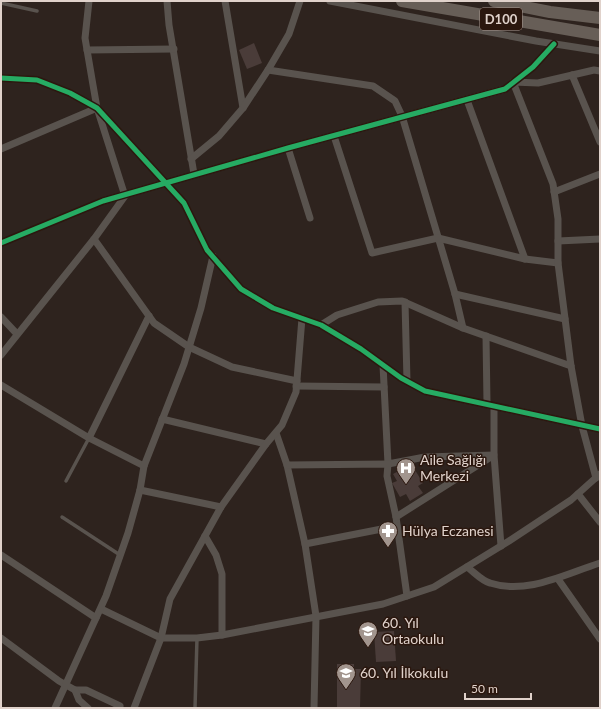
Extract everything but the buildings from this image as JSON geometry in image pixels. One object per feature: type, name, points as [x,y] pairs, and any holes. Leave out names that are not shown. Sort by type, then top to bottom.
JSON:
[{"type":"highway","name":"D100","points":[[402,1],[432,4],[600,35]]},
{"type":"highway","name":"D100","points":[[494,1],[550,12],[600,18]]},
{"type":"street","points":[[89,1],[85,38],[97,108],[125,196]]},
{"type":"street","points":[[167,1],[169,25],[194,174]]},
{"type":"street","points":[[225,1],[243,108]]},
{"type":"street","points":[[191,159],[219,136],[243,108],[289,34],[300,1]]},
{"type":"street","points":[[330,1],[554,44],[600,51]]},
{"type":"street","points":[[1,243],[102,201],[125,196],[194,174],[402,116],[467,100],[505,88],[534,67],[554,44]]},
{"type":"street","points":[[87,50],[174,49]]},
{"type":"street","points":[[268,70],[373,86],[395,101],[402,116],[455,294],[463,328]]},
{"type":"street","points":[[513,82],[538,83],[594,70],[600,71]]},
{"type":"street","points":[[572,75],[600,142]]},
{"type":"street","points":[[1,78],[37,80],[70,93],[97,108],[167,183],[184,204],[207,250],[241,289],[273,308],[321,325],[361,349],[406,381],[425,391],[491,404],[600,429]]},
{"type":"street","points":[[101,609],[161,638],[196,638],[222,635],[383,604],[434,586],[467,567],[578,494],[598,476],[582,426],[571,366],[558,263],[558,219],[553,184],[513,82]]},
{"type":"street","points":[[467,100],[525,259]]},
{"type":"street","points":[[1,149],[97,108]]},
{"type":"street","points":[[334,136],[372,253],[438,238],[525,259],[558,263]]},
{"type":"street","points":[[288,148],[310,218]]},
{"type":"street","points":[[554,192],[600,174]]},
{"type":"street","points":[[1,355],[16,334],[94,239],[125,196]]},
{"type":"street","points":[[558,241],[600,238]]},
{"type":"street","points":[[94,239],[154,323],[189,347],[232,367],[297,384],[384,387]]},
{"type":"street","points":[[54,708],[101,609],[120,556],[140,490],[144,466],[189,347],[213,256]]},
{"type":"street","points":[[455,294],[565,319]]},
{"type":"street","points":[[321,325],[337,315],[378,302],[405,302],[463,328],[571,366]]},
{"type":"street","points":[[405,302],[406,381]]},
{"type":"street","points":[[90,438],[149,316]]},
{"type":"street","points":[[1,317],[16,334]]},
{"type":"street","points":[[1,638],[75,690],[86,690],[118,707],[134,708],[161,638],[170,599],[221,507],[266,444],[282,425],[296,392],[302,318]]},
{"type":"street","points":[[486,336],[500,546]]},
{"type":"street","points":[[383,365],[388,464],[387,476],[398,526],[407,596]]},
{"type":"street","points":[[1,385],[90,438],[144,466]]},
{"type":"street","points":[[162,419],[266,444]]},
{"type":"street","points":[[276,433],[287,465],[305,544],[316,616],[314,708]]},
{"type":"street","points":[[287,465],[388,464],[424,457],[494,455]]},
{"type":"street","points":[[396,517],[494,455]]},
{"type":"street","points":[[140,490],[221,507]]},
{"type":"street","points":[[578,494],[600,522]]},
{"type":"street","points":[[305,544],[398,526]]},
{"type":"street","points":[[204,536],[216,555],[222,574],[222,635]]},
{"type":"street","points":[[1,555],[96,618]]},
{"type":"street","points":[[467,567],[488,583],[524,585],[558,579],[600,562]]},
{"type":"street","points":[[558,579],[600,639]]},
{"type":"street","points":[[75,690],[80,700],[88,708]]},
{"type":"lane","points":[[1,3],[37,11]]},
{"type":"lane","points":[[66,481],[90,438]]},
{"type":"lane","points":[[62,517],[120,556]]},
{"type":"lane","points":[[195,708],[196,638]]},
{"type":"cycle path","points":[[1,243],[103,201],[288,148],[505,89],[533,67],[554,44]]},
{"type":"cycle path","points":[[1,78],[37,80],[70,93],[97,108],[184,203],[207,250],[241,289],[273,308],[321,325],[361,349],[401,378],[425,391],[600,429]]},
{"type":"place","name":"Aile Sağlığı Merkezi","points":[[406,485]]},
{"type":"place","name":"Hülya Eczanesi","points":[[388,548]]},
{"type":"place","name":"60. Yıl Ortaokulu","points":[[368,648]]},
{"type":"place","name":"60. Yıl İlkokulu","points":[[346,690]]}]
